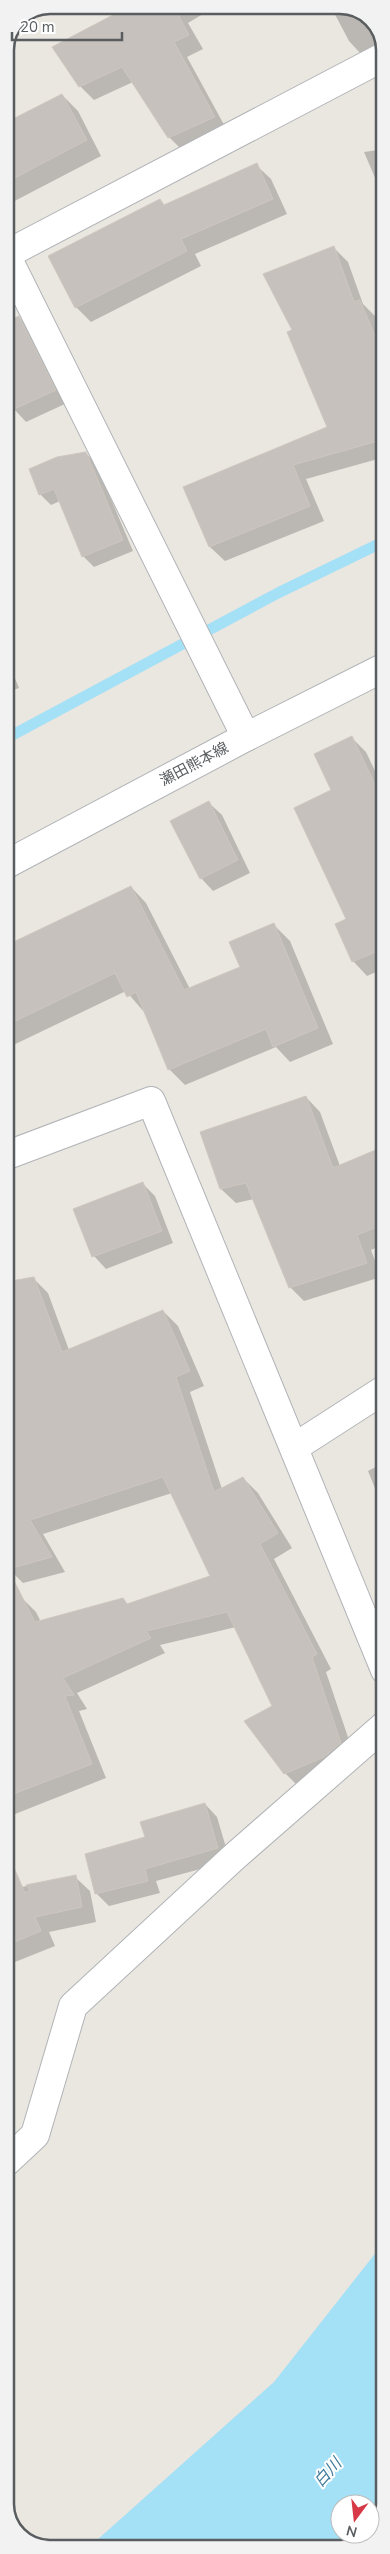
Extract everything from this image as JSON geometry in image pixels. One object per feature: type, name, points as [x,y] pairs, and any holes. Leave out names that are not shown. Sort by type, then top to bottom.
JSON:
[{"type":"street","points":[[14,249],[376,61]]},
{"type":"street","points":[[14,272],[246,737]]},
{"type":"street","name":"瀬田熊本線","points":[[14,861],[246,737],[376,672]]},
{"type":"street","points":[[14,1153],[151,1100],[376,1648]]},
{"type":"street","points":[[295,1447],[376,1395]]},
{"type":"street","points":[[14,2155],[35,2135],[73,2006],[234,1857],[376,1733]]},
{"type":"water","name":"白川","points":[[376,2252],[376,2494],[330,2494],[330,2540],[97,2540],[274,2382]]},
{"type":"building","points":[[115,14],[178,14],[189,35],[174,42],[215,117],[168,138],[122,67],[79,87],[52,47]]},
{"type":"building","points":[[62,94],[87,140],[14,178],[14,118]]},
{"type":"building","points":[[257,163],[273,199],[181,239],[187,251],[75,308],[48,256],[160,199],[164,205]]},
{"type":"building","points":[[334,246],[354,302],[360,300],[376,338],[376,442],[293,465],[310,506],[209,547],[183,487],[327,427],[287,332],[292,330],[263,274]]},
{"type":"building","points":[[19,316],[56,390],[14,409],[14,318]]},
{"type":"building","points":[[86,452],[123,540],[82,557],[54,489],[39,495],[29,469],[57,457]]},
{"type":"building","points":[[352,736],[376,787],[376,952],[352,962],[335,924],[346,919],[294,808],[331,790],[314,754]]},
{"type":"building","points":[[209,801],[238,860],[200,879],[170,821]]},
{"type":"building","points":[[131,886],[184,990],[240,967],[229,942],[274,923],[318,1028],[273,1047],[266,1029],[168,1070],[136,992],[127,997],[115,973],[14,1022],[14,942]]},
{"type":"building","points":[[306,1096],[333,1168],[376,1150],[376,1228],[357,1235],[367,1263],[289,1288],[246,1183],[220,1189],[200,1132]]},
{"type":"building","points":[[143,1182],[162,1231],[92,1257],[73,1209]]},
{"type":"building","points":[[34,1277],[62,1352],[163,1310],[190,1371],[176,1377],[214,1492],[243,1477],[278,1533],[260,1544],[317,1654],[312,1657],[341,1743],[324,1757],[284,1774],[244,1721],[272,1706],[227,1612],[146,1631],[151,1638],[63,1678],[74,1695],[65,1696],[92,1764],[14,1794],[14,1581],[35,1622],[123,1598],[127,1604],[210,1576],[163,1477],[30,1520],[52,1557],[14,1567],[14,1280]]},
{"type":"building","points":[[205,1803],[218,1848],[145,1869],[148,1881],[95,1894],[85,1854],[145,1837],[140,1822]]},
{"type":"building","points":[[14,1868],[25,1893],[30,1890],[26,1885],[76,1875],[82,1907],[35,1917],[41,1931],[14,1942]]},
{"type":"waterway","points":[[14,734],[278,593],[376,545]]}]
